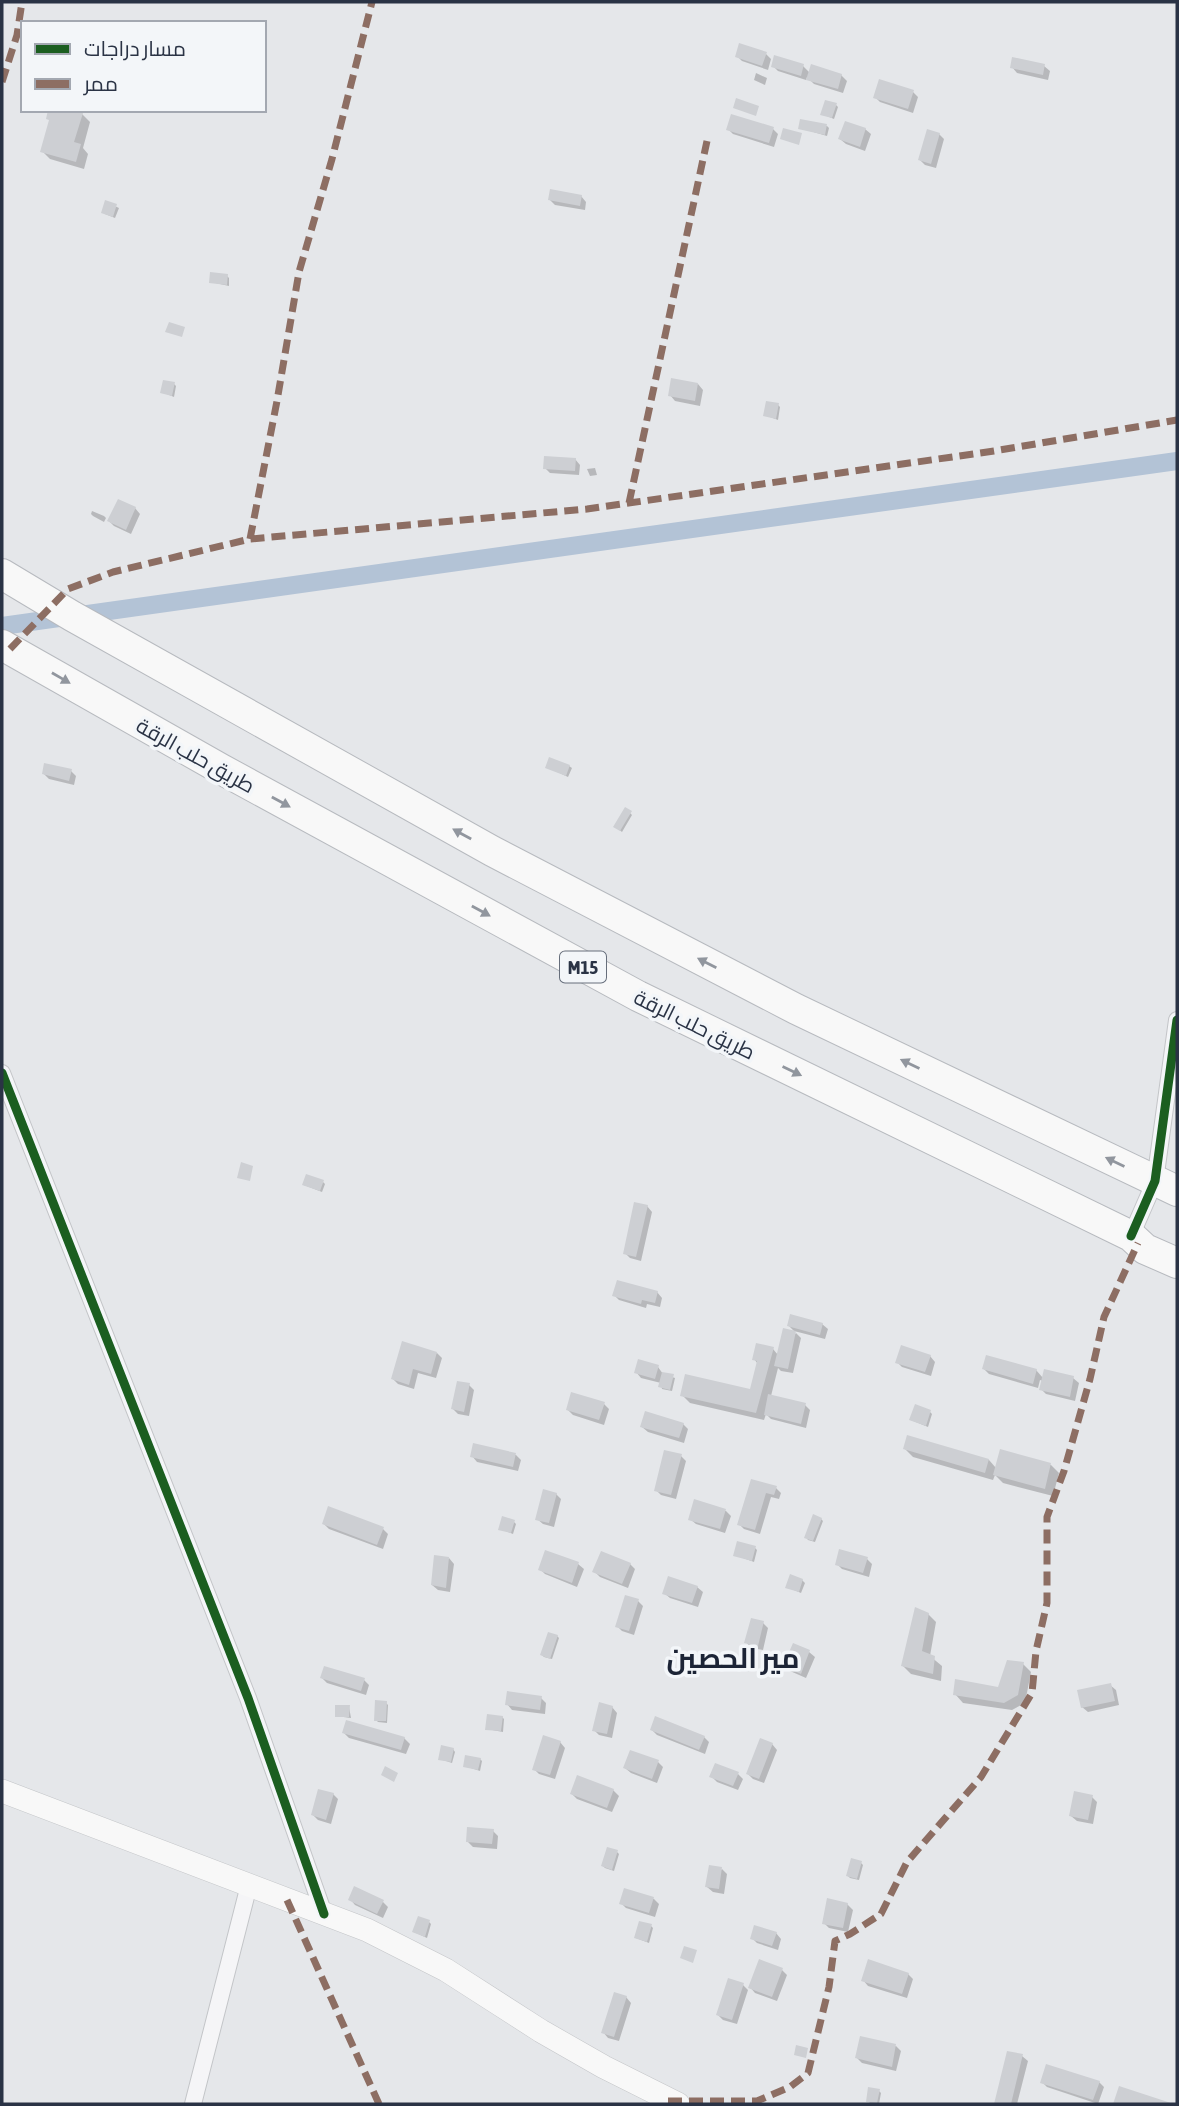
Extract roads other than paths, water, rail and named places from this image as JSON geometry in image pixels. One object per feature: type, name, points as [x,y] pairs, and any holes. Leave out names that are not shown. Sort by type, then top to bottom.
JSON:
[{"type":"highway","points":[[2,574],[72,616],[492,851],[796,1009],[1166,1186]]},
{"type":"highway","name":"طريق حلب الرقة","points":[[2,645],[221,769],[638,996],[1131,1236],[1145,1249],[1177,1263]]},
{"type":"street","points":[[1131,1236],[1166,1186],[1177,1020]]},
{"type":"street","points":[[2,1073],[248,1698],[324,1914]]},
{"type":"street","points":[[2,1791],[367,1930],[446,1970],[541,2031],[615,2073],[678,2104]]},
{"type":"street","points":[[193,2104],[249,1885]]},
{"type":"waterway","points":[[2,626],[1177,461]]},
{"type":"district","name":"مير الحصين","points":[[733,1658]]}]
